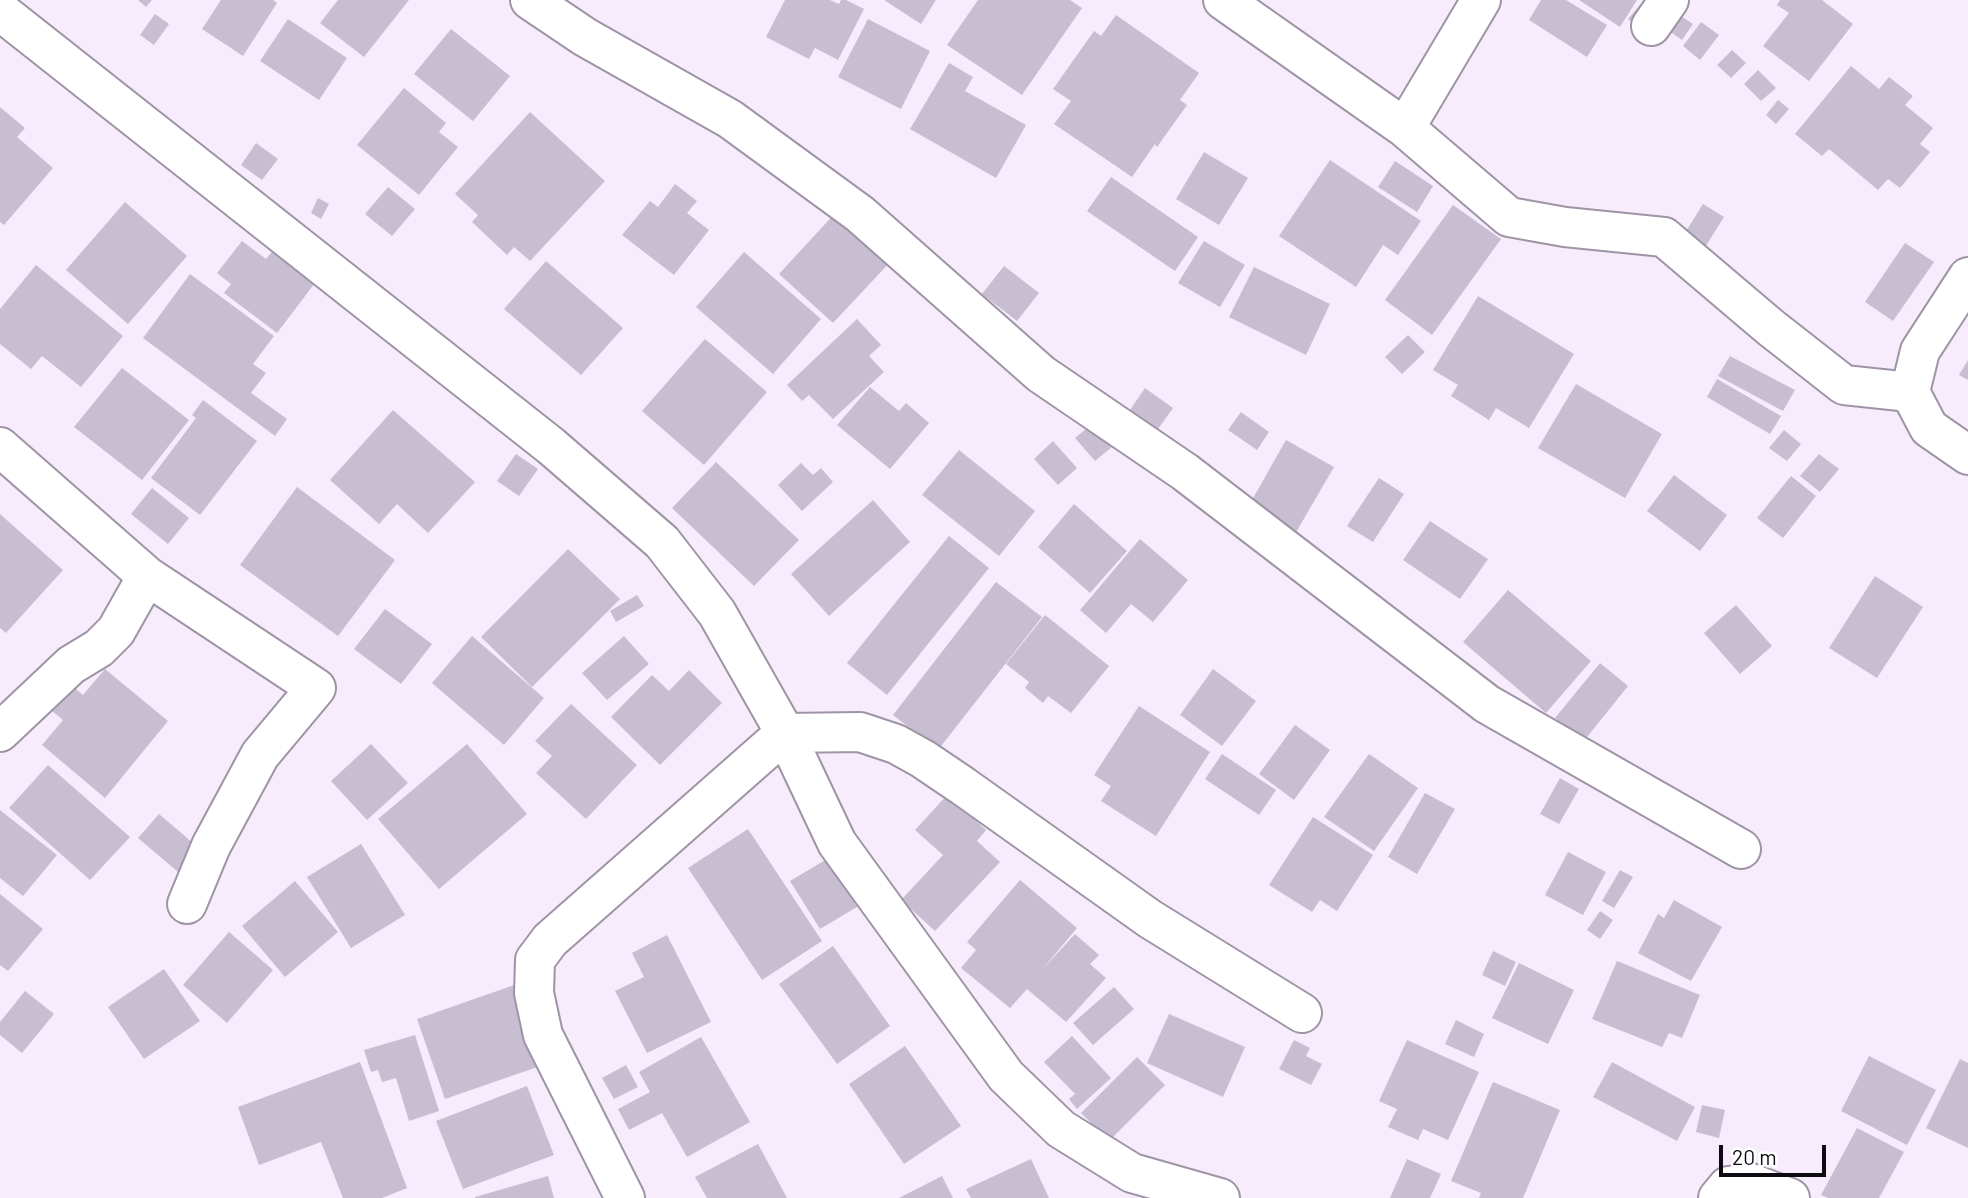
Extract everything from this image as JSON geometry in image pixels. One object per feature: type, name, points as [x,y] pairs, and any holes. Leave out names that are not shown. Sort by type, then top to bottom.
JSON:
[{"type":"street","points":[[530,0],[585,37],[730,119],[860,214],[1041,374],[1185,472],[1487,704],[1741,849]]},
{"type":"street","points":[[1223,0],[1405,128],[1509,217],[1565,227],[1664,237],[1770,327],[1844,385],[1910,392]]},
{"type":"street","points":[[1405,128],[1481,0]]},
{"type":"street","points":[[0,10],[551,446],[662,542],[717,613],[785,733],[837,843],[1006,1076],[1061,1129],[1132,1173],[1220,1198]]},
{"type":"street","points":[[1968,277],[1920,351],[1910,392],[1929,428],[1968,455]]},
{"type":"street","points":[[0,447],[147,576],[316,688],[260,755],[211,846],[187,904]]},
{"type":"street","points":[[0,732],[71,665],[99,648],[116,631],[147,576]]},
{"type":"street","points":[[625,1198],[543,1035],[534,993],[535,960],[550,940],[785,733],[860,732],[896,744],[963,786],[1150,919],[1302,1013]]},
{"type":"street","points":[[1718,1198],[1728,1186],[1751,1183],[1790,1198]]},
{"type":"building","points":[[138,0],[152,0],[146,7]]},
{"type":"building","points":[[221,0],[273,0],[277,3],[243,56],[202,29]]},
{"type":"building","points":[[338,0],[409,0],[364,57],[320,23]]},
{"type":"building","points":[[785,0],[830,0],[839,4],[841,0],[846,0],[864,9],[838,60],[815,48],[809,59],[766,37]]},
{"type":"building","points":[[884,0],[936,0],[921,24]]},
{"type":"building","points":[[978,0],[1070,0],[1082,8],[1022,95],[947,45]]},
{"type":"building","points":[[1541,0],[1566,0],[1607,25],[1587,57],[1529,20]]},
{"type":"building","points":[[1579,0],[1637,0],[1620,27]]},
{"type":"building","points":[[1780,0],[1822,0],[1853,24],[1809,81],[1763,46],[1789,13],[1777,5]]},
{"type":"building","points":[[1640,5],[1653,16],[1641,30],[1628,19]]},
{"type":"building","points":[[1676,13],[1693,24],[1682,40],[1665,28]]},
{"type":"building","points":[[155,14],[169,24],[154,45],[140,35]]},
{"type":"building","points":[[1116,15],[1199,73],[1180,100],[1187,105],[1132,177],[1054,124],[1071,101],[1053,89],[1094,31],[1101,36]]},
{"type":"building","points":[[288,19],[347,58],[319,100],[260,61]]},
{"type":"building","points":[[868,19],[930,51],[901,109],[838,77]]},
{"type":"building","points":[[1701,22],[1719,35],[1700,60],[1683,46]]},
{"type":"building","points":[[451,29],[510,76],[473,121],[414,74]]},
{"type":"building","points":[[1732,50],[1746,63],[1731,78],[1717,65]]},
{"type":"building","points":[[949,63],[973,77],[965,91],[1026,125],[996,178],[910,129]]},
{"type":"building","points":[[1851,66],[1879,89],[1889,77],[1913,96],[1905,105],[1933,128],[1920,144],[1930,152],[1900,188],[1888,179],[1878,190],[1829,149],[1822,156],[1795,134]]},
{"type":"building","points":[[1758,70],[1776,88],[1761,101],[1744,84]]},
{"type":"building","points":[[404,88],[446,123],[439,132],[458,147],[419,195],[357,145]]},
{"type":"building","points":[[1778,100],[1789,109],[1776,124],[1766,115]]},
{"type":"building","points":[[0,107],[25,128],[17,137],[53,168],[4,225],[0,222]]},
{"type":"building","points":[[530,112],[605,181],[530,261],[514,247],[507,255],[472,222],[478,215],[455,194]]},
{"type":"building","points":[[256,143],[278,159],[262,180],[241,165]]},
{"type":"building","points":[[1204,152],[1248,178],[1219,225],[1176,199]]},
{"type":"building","points":[[1330,160],[1421,221],[1398,255],[1383,245],[1356,287],[1279,236]]},
{"type":"building","points":[[1395,161],[1433,186],[1417,212],[1378,187]]},
{"type":"building","points":[[1111,177],[1198,237],[1175,271],[1087,211]]},
{"type":"building","points":[[675,184],[697,201],[687,213],[709,230],[674,275],[622,235],[650,201],[658,207]]},
{"type":"building","points":[[388,187],[415,209],[392,236],[365,214]]},
{"type":"building","points":[[318,198],[329,204],[321,219],[311,213]]},
{"type":"building","points":[[125,202],[187,256],[128,324],[66,270]]},
{"type":"building","points":[[1703,204],[1724,217],[1699,257],[1678,244]]},
{"type":"building","points":[[1453,205],[1501,239],[1432,335],[1385,300]]},
{"type":"building","points":[[837,211],[892,260],[833,323],[779,274]]},
{"type":"building","points":[[242,241],[266,259],[276,247],[318,279],[277,333],[224,293],[231,284],[217,273]]},
{"type":"building","points":[[1204,241],[1245,265],[1220,307],[1178,283]]},
{"type":"building","points":[[1905,243],[1934,262],[1893,321],[1865,302]]},
{"type":"building","points":[[744,252],[821,319],[773,374],[696,307]]},
{"type":"building","points":[[546,261],[623,328],[581,375],[504,309]]},
{"type":"building","points":[[36,265],[123,336],[81,387],[42,356],[31,369],[0,344],[0,309]]},
{"type":"building","points":[[1004,266],[1039,293],[1017,321],[982,294]]},
{"type":"building","points":[[1254,267],[1330,304],[1306,355],[1229,317]]},
{"type":"building","points":[[190,274],[274,336],[253,364],[266,373],[251,393],[287,419],[275,436],[143,338]]},
{"type":"building","points":[[1478,296],[1574,354],[1529,428],[1496,408],[1489,420],[1451,396],[1458,385],[1433,370]]},
{"type":"building","points":[[857,319],[881,345],[869,356],[884,372],[833,419],[809,395],[802,401],[787,385]]},
{"type":"building","points":[[1408,335],[1425,352],[1402,374],[1385,357]]},
{"type":"building","points":[[705,339],[767,392],[704,465],[642,411]]},
{"type":"building","points":[[1730,356],[1795,390],[1783,411],[1718,376]]},
{"type":"building","points":[[1968,360],[1968,380],[1959,375]]},
{"type":"building","points":[[122,368],[189,420],[142,480],[74,427]]},
{"type":"building","points":[[1717,379],[1781,416],[1770,434],[1707,397]]},
{"type":"building","points":[[1576,384],[1662,434],[1625,498],[1538,448]]},
{"type":"building","points":[[870,387],[899,411],[906,403],[929,423],[890,469],[837,425]]},
{"type":"building","points":[[1145,388],[1173,408],[1158,429],[1130,410]]},
{"type":"building","points":[[203,400],[257,441],[200,515],[151,478],[196,418],[192,415]]},
{"type":"building","points":[[393,410],[475,482],[428,533],[397,504],[379,524],[330,480]]},
{"type":"building","points":[[1241,412],[1269,432],[1257,450],[1228,430]]},
{"type":"building","points":[[1092,424],[1112,447],[1095,461],[1075,438]]},
{"type":"building","points":[[1784,430],[1801,444],[1787,461],[1769,448]]},
{"type":"building","points":[[1286,440],[1334,467],[1295,534],[1248,507]]},
{"type":"building","points":[[1053,441],[1077,468],[1058,485],[1034,459]]},
{"type":"building","points":[[959,450],[1035,511],[999,556],[922,495]]},
{"type":"building","points":[[516,454],[538,469],[519,496],[497,481]]},
{"type":"building","points":[[1819,454],[1839,469],[1820,492],[1800,476]]},
{"type":"building","points":[[716,462],[799,540],[754,586],[672,508]]},
{"type":"building","points":[[801,463],[813,475],[821,468],[833,482],[802,511],[778,485]]},
{"type":"building","points":[[1674,475],[1727,515],[1700,551],[1647,511]]},
{"type":"building","points":[[1791,476],[1816,496],[1783,538],[1757,518]]},
{"type":"building","points":[[1379,478],[1404,494],[1373,542],[1347,526]]},
{"type":"building","points":[[297,487],[395,560],[338,636],[240,565]]},
{"type":"building","points":[[152,488],[189,518],[168,544],[131,514]]},
{"type":"building","points":[[873,500],[910,542],[829,616],[791,574]]},
{"type":"building","points":[[1074,504],[1127,551],[1090,593],[1038,547]]},
{"type":"building","points":[[0,514],[63,570],[6,633],[0,628]]},
{"type":"building","points":[[1430,521],[1488,559],[1460,599],[1403,560]]},
{"type":"building","points":[[949,536],[989,568],[887,695],[847,663]]},
{"type":"building","points":[[1140,539],[1188,580],[1153,622],[1131,604],[1106,633],[1080,610]]},
{"type":"building","points":[[568,549],[620,599],[532,687],[481,637]]},
{"type":"building","points":[[1875,576],[1923,607],[1877,678],[1829,648]]},
{"type":"building","points":[[996,582],[1042,617],[938,750],[893,715]]},
{"type":"building","points":[[1508,590],[1591,661],[1546,713],[1463,642]]},
{"type":"building","points":[[637,595],[644,606],[616,622],[610,611]]},
{"type":"building","points":[[1736,605],[1772,646],[1740,674],[1704,633]]},
{"type":"building","points":[[385,609],[432,644],[401,684],[354,649]]},
{"type":"building","points":[[1045,615],[1109,666],[1071,713],[1048,696],[1043,703],[1025,688],[1029,682],[1006,664]]},
{"type":"building","points":[[472,636],[544,698],[504,745],[432,683]]},
{"type":"building","points":[[624,636],[649,664],[607,700],[582,673]]},
{"type":"building","points":[[1600,663],[1628,686],[1583,742],[1555,718]]},
{"type":"building","points":[[105,669],[168,721],[105,798],[42,745],[63,720],[41,702],[62,677],[83,695]]},
{"type":"building","points":[[1213,669],[1256,701],[1222,746],[1180,715]]},
{"type":"building","points":[[689,670],[722,703],[660,765],[611,717],[652,675],[669,691]]},
{"type":"building","points":[[571,704],[637,765],[586,819],[536,773],[552,756],[535,741]]},
{"type":"building","points":[[1139,706],[1210,752],[1156,836],[1101,801],[1111,786],[1094,775]]},
{"type":"building","points":[[1295,725],[1330,750],[1294,800],[1259,774]]},
{"type":"building","points":[[371,744],[408,783],[367,820],[331,781]]},
{"type":"building","points":[[467,744],[527,814],[439,889],[378,819]]},
{"type":"building","points":[[1222,754],[1276,790],[1259,815],[1205,779]]},
{"type":"building","points":[[1369,754],[1418,788],[1374,851],[1324,817]]},
{"type":"building","points":[[48,765],[130,837],[90,880],[9,808]]},
{"type":"building","points":[[1560,778],[1579,789],[1559,824],[1540,814]]},
{"type":"building","points":[[1425,793],[1455,809],[1417,874],[1388,857]]},
{"type":"building","points":[[948,794],[986,830],[977,841],[1000,862],[935,931],[901,900],[943,855],[915,830]]},
{"type":"building","points":[[0,810],[57,855],[23,896],[0,878]]},
{"type":"building","points":[[159,814],[206,854],[185,878],[138,838]]},
{"type":"building","points":[[1313,817],[1373,855],[1337,911],[1320,900],[1312,912],[1269,885]]},
{"type":"building","points":[[748,829],[822,941],[762,980],[688,868]]},
{"type":"building","points":[[361,844],[405,915],[351,948],[307,877]]},
{"type":"building","points":[[1568,852],[1606,872],[1583,915],[1545,895]]},
{"type":"building","points":[[832,856],[862,904],[820,929],[790,881]]},
{"type":"building","points":[[1620,870],[1633,877],[1614,908],[1602,901]]},
{"type":"building","points":[[1020,880],[1077,928],[1041,971],[1075,934],[1099,955],[1090,964],[1106,978],[1066,1022],[1027,989],[1010,1008],[961,968],[976,950],[967,942]]},
{"type":"building","points":[[295,881],[338,932],[285,977],[242,926]]},
{"type":"building","points":[[0,894],[43,929],[8,971],[0,965]]},
{"type":"building","points":[[1674,900],[1722,927],[1691,981],[1638,953],[1658,914],[1664,918]]},
{"type":"building","points":[[1600,911],[1613,920],[1600,939],[1587,930]]},
{"type":"building","points":[[229,932],[273,970],[227,1023],[183,985]]},
{"type":"building","points":[[667,935],[711,1022],[647,1053],[615,991],[644,977],[632,953]]},
{"type":"building","points":[[833,946],[890,1026],[837,1064],[779,984]]},
{"type":"building","points":[[1493,951],[1516,962],[1505,986],[1482,975]]},
{"type":"building","points":[[1617,961],[1700,995],[1682,1038],[1669,1033],[1662,1047],[1592,1019]]},
{"type":"building","points":[[1519,963],[1574,990],[1548,1044],[1492,1018]]},
{"type":"building","points":[[164,969],[200,1021],[144,1059],[108,1007]]},
{"type":"building","points":[[520,983],[549,1063],[445,1099],[417,1019]]},
{"type":"building","points":[[1114,987],[1134,1009],[1093,1045],[1073,1023]]},
{"type":"building","points":[[25,991],[54,1014],[22,1053],[0,1035],[0,1022]]},
{"type":"building","points":[[1169,1014],[1245,1047],[1223,1097],[1147,1063]]},
{"type":"building","points":[[1456,1020],[1484,1034],[1474,1057],[1445,1044]]},
{"type":"building","points":[[415,1035],[439,1111],[409,1121],[396,1078],[382,1082],[378,1070],[371,1072],[364,1050]]},
{"type":"building","points":[[1072,1036],[1111,1078],[1077,1109],[1069,1099],[1075,1094],[1044,1062]]},
{"type":"building","points":[[701,1037],[750,1122],[687,1157],[662,1113],[629,1130],[618,1109],[650,1092],[639,1072]]},
{"type":"building","points":[[1294,1040],[1310,1048],[1306,1056],[1322,1064],[1311,1085],[1279,1069]]},
{"type":"building","points":[[1407,1040],[1479,1072],[1448,1140],[1423,1129],[1418,1140],[1388,1127],[1397,1109],[1379,1101]]},
{"type":"building","points":[[905,1046],[961,1126],[904,1164],[849,1084]]},
{"type":"building","points":[[1869,1056],[1936,1090],[1907,1145],[1841,1111]]},
{"type":"building","points":[[1137,1057],[1165,1085],[1109,1141],[1081,1113]]},
{"type":"building","points":[[1960,1059],[1968,1063],[1968,1148],[1926,1128]]},
{"type":"building","points":[[360,1062],[407,1188],[382,1198],[343,1198],[321,1142],[259,1165],[238,1107]]},
{"type":"building","points":[[1612,1062],[1695,1107],[1677,1141],[1593,1097]]},
{"type":"building","points":[[626,1065],[638,1087],[614,1099],[602,1078]]},
{"type":"building","points":[[1493,1082],[1560,1110],[1523,1198],[1479,1198],[1481,1193],[1451,1181]]},
{"type":"building","points":[[527,1086],[554,1155],[463,1189],[436,1121]]},
{"type":"building","points":[[1702,1105],[1725,1110],[1719,1138],[1696,1132]]},
{"type":"building","points":[[1857,1128],[1904,1152],[1879,1198],[1828,1198],[1821,1195]]},
{"type":"building","points":[[758,1144],[787,1198],[707,1198],[695,1177]]},
{"type":"building","points":[[1031,1159],[1049,1198],[971,1198],[966,1189]]},
{"type":"building","points":[[1407,1159],[1441,1174],[1430,1198],[1390,1198]]},
{"type":"building","points":[[548,1176],[554,1198],[475,1198],[475,1197]]},
{"type":"building","points":[[942,1176],[953,1198],[899,1198]]}]
